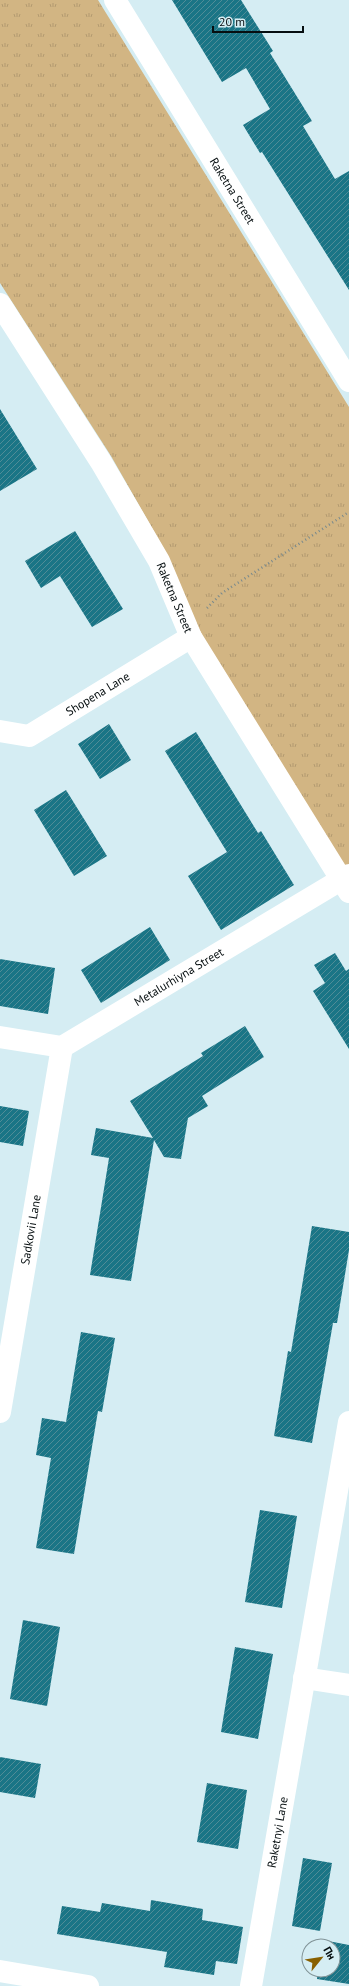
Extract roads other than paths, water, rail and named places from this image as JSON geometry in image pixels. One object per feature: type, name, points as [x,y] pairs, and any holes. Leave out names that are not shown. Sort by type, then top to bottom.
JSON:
[{"type":"street","name":"Raketna Street","points":[[115,0],[349,381]]},
{"type":"street","name":"Raketna Street","points":[[0,304],[101,462],[160,561],[191,636],[347,882]]},
{"type":"street","name":"Shopena Lane","points":[[0,731],[29,736],[191,636]]},
{"type":"street","name":"Metalurhiyna Street","points":[[62,1047],[347,882]]},
{"type":"street","points":[[0,1037],[62,1047]]},
{"type":"street","name":"Sadkovii Lane","points":[[0,1412],[62,1047]]},
{"type":"street","name":"Raketnyi Lane","points":[[251,1986],[349,1422]]},
{"type":"street","points":[[304,1678],[349,1686]]},
{"type":"street","points":[[0,1971],[88,1986]]}]
